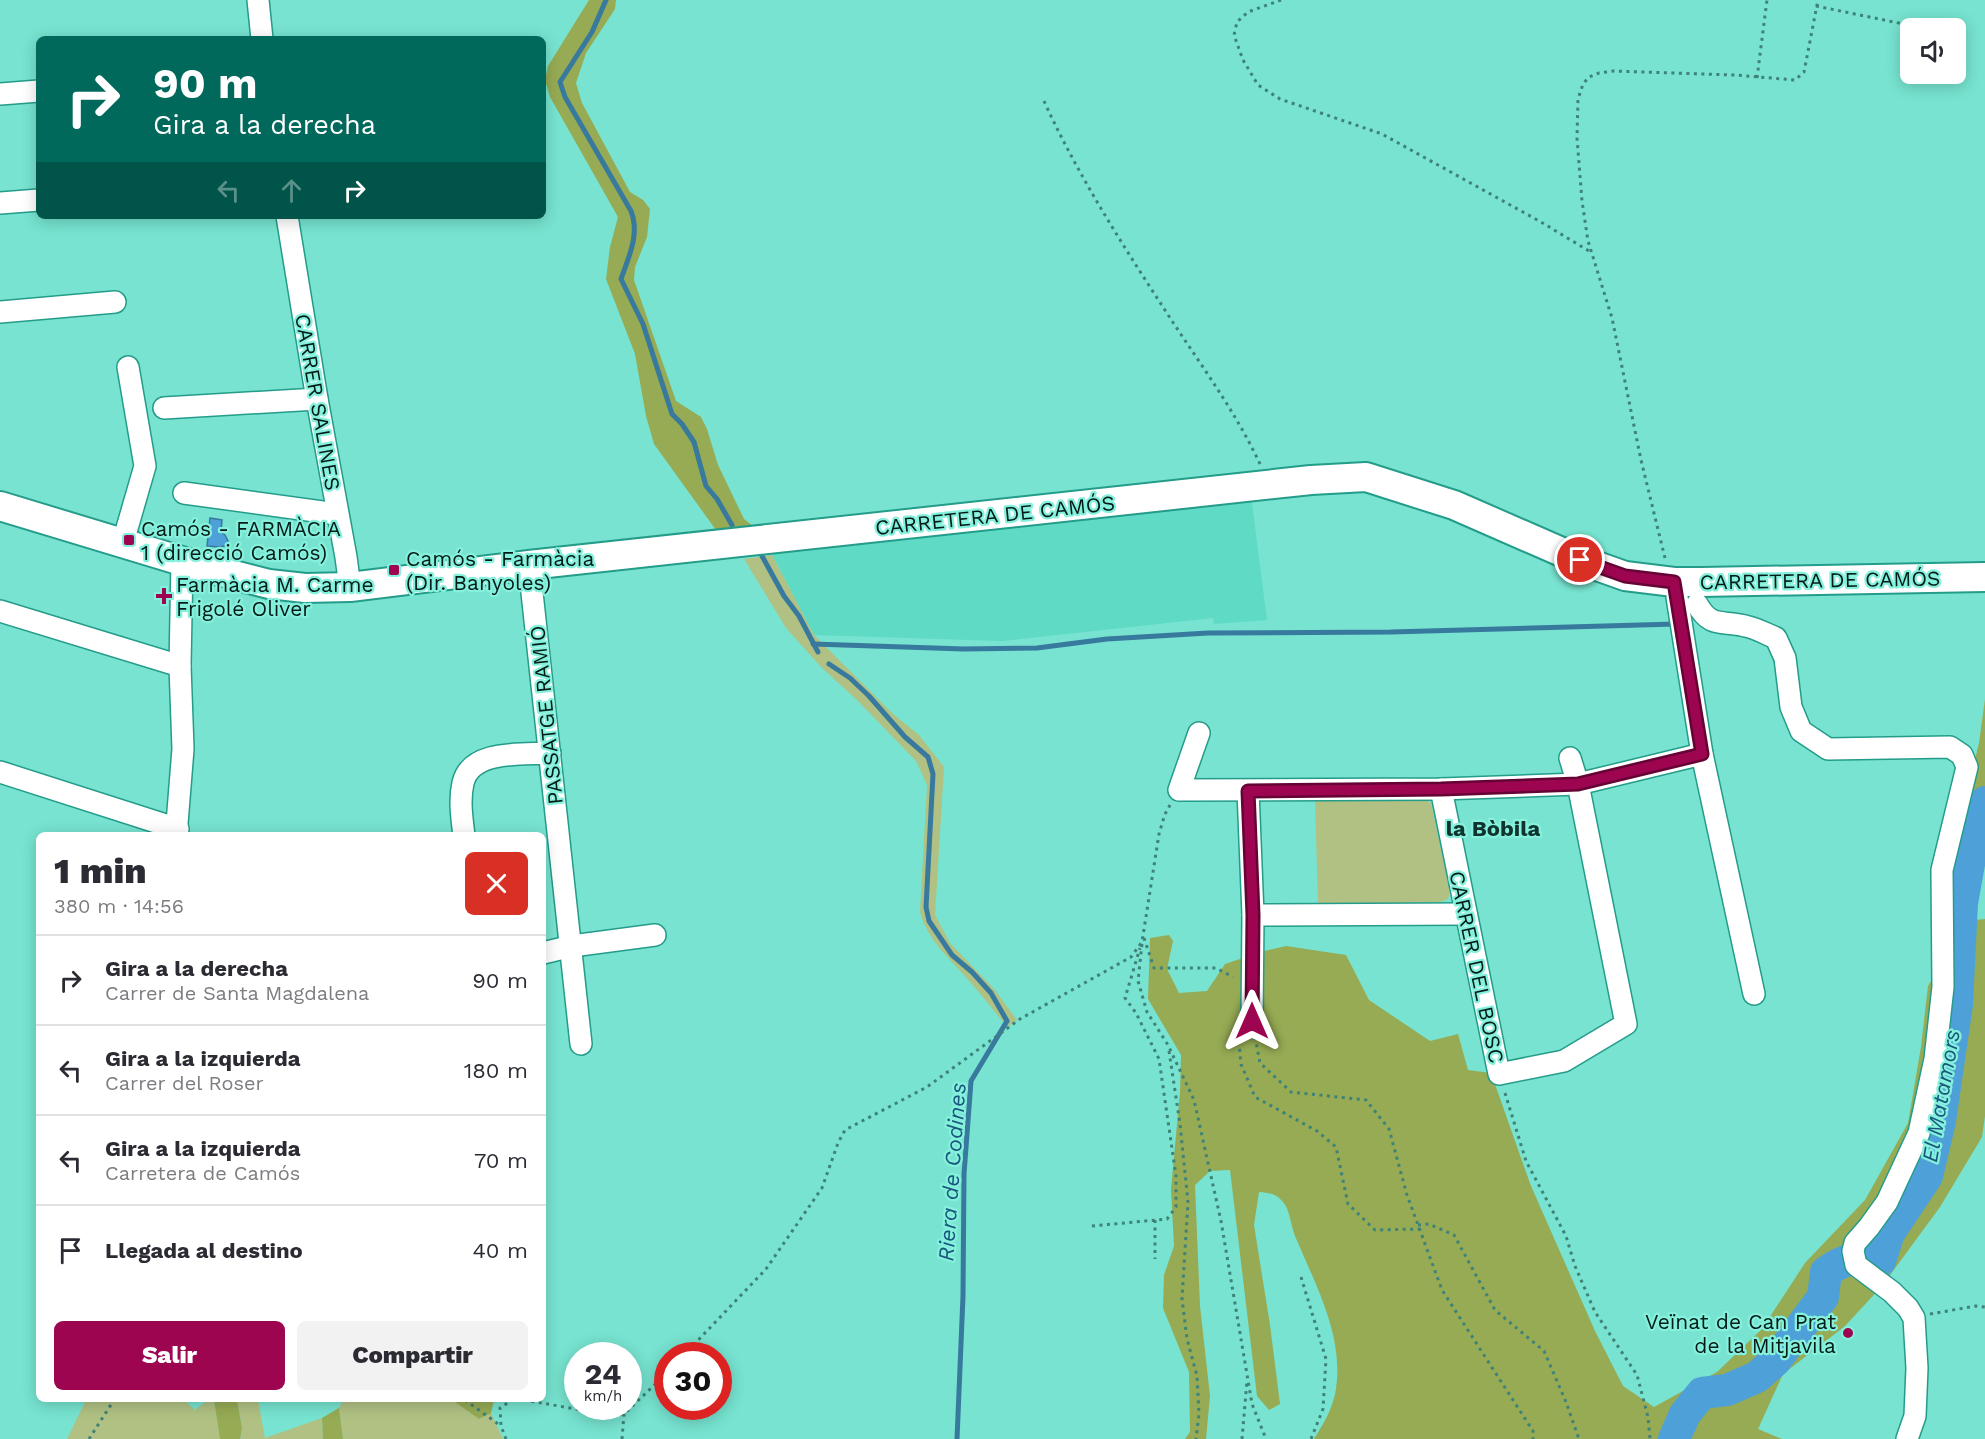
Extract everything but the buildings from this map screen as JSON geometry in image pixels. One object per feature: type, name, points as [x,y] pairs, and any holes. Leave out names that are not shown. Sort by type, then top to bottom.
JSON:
[{"type":"street","points":[[258,0],[262,36]]},
{"type":"street","points":[[0,94],[34,91]]},
{"type":"street","points":[[0,203],[36,200]]},
{"type":"street","name":"CARRER SALINES","points":[[287,219],[350,587]]},
{"type":"street","points":[[0,312],[115,302]]},
{"type":"street","points":[[123,542],[145,466],[128,367]]},
{"type":"street","points":[[164,408],[317,399]]},
{"type":"street","name":"CARRETERA DE CAMÓS","points":[[0,506],[182,561],[269,584],[305,588],[350,587],[529,565],[1311,480],[1366,477],[1454,505],[1580,560],[1625,576],[1682,589],[1977,577]]},
{"type":"street","points":[[184,493],[337,514]]},
{"type":"street","points":[[0,772],[177,832],[183,749],[180,666],[182,561]]},
{"type":"street","name":"PASSATGE RAMIÓ","points":[[529,565],[581,1044]]},
{"type":"street","points":[[1682,589],[1682,630],[1702,754],[1754,994]]},
{"type":"street","points":[[1682,589],[1703,614],[1714,622],[1745,626],[1776,638],[1785,658],[1791,707],[1801,731],[1828,748],[1950,747],[1962,754],[1967,767],[1942,870],[1942,987],[1935,1059],[1919,1133],[1887,1202],[1855,1243],[1855,1258],[1908,1308],[1914,1318],[1917,1368],[1915,1416],[1907,1439]]},
{"type":"street","points":[[0,611],[180,666]]},
{"type":"street","points":[[1199,733],[1179,790],[1441,789],[1578,784],[1702,754]]},
{"type":"street","points":[[464,832],[461,805],[463,783],[470,767],[482,760],[500,756],[550,753]]},
{"type":"street","points":[[1499,1074],[1564,1061],[1626,1024],[1578,784],[1570,758]]},
{"type":"street","name":"CARRER DEL BOSC","points":[[1441,789],[1499,1074]]},
{"type":"street","points":[[1245,1026],[1253,915],[1248,791]]},
{"type":"street","points":[[1253,915],[1466,914]]},
{"type":"street","points":[[546,952],[572,946],[654,935]]},
{"type":"path","points":[[1281,0],[1248,12],[1237,22],[1234,35],[1243,60],[1258,85],[1280,99],[1382,134],[1591,252]]},
{"type":"path","points":[[1757,78],[1767,0]]},
{"type":"path","points":[[1682,589],[1641,460],[1611,318],[1591,252],[1582,201],[1577,138],[1578,99],[1583,84],[1589,77],[1614,71],[1795,80],[1803,72],[1818,0]]},
{"type":"path","points":[[1816,6],[1900,23]]},
{"type":"path","points":[[1044,101],[1056,127],[1146,280],[1245,432],[1264,473],[1266,486]]},
{"type":"path","points":[[1092,1226],[1167,1219],[1176,1207],[1176,1176],[1159,1059],[1136,1013],[1125,998],[1144,935],[1159,834],[1165,814],[1179,790]]},
{"type":"path","points":[[1144,935],[1154,968],[1216,968],[1233,975],[1233,984]]},
{"type":"path","points":[[1142,942],[1138,981],[1147,1012],[1168,1045],[1194,1100],[1221,1221],[1252,1404],[1266,1439]]},
{"type":"path","points":[[696,1342],[766,1269],[822,1188],[845,1130],[927,1087],[1020,1019],[1131,957],[1142,942]]},
{"type":"path","points":[[1245,1026],[1260,1063],[1291,1092],[1366,1100],[1389,1129],[1407,1195],[1442,1290],[1533,1431],[1533,1439]]},
{"type":"path","points":[[1245,1026],[1241,1064],[1255,1097],[1317,1131],[1336,1147],[1348,1204],[1375,1230],[1419,1227],[1429,1224],[1454,1235],[1495,1310],[1544,1352],[1579,1439]]},
{"type":"path","points":[[1168,1045],[1180,1124],[1188,1202],[1182,1299],[1187,1339],[1197,1376],[1199,1414],[1196,1439]]},
{"type":"path","points":[[1499,1074],[1527,1161],[1566,1236],[1575,1266],[1595,1312],[1637,1375],[1648,1417],[1650,1439]]},
{"type":"path","points":[[1155,1220],[1155,1259]]},
{"type":"path","points":[[1301,1277],[1326,1359],[1323,1409],[1311,1439]]},
{"type":"path","points":[[1921,1316],[1976,1306],[1985,1307]]},
{"type":"path","points":[[1242,1439],[1248,1374]]},
{"type":"path","points":[[642,1397],[654,1385]]},
{"type":"path","points":[[89,1439],[113,1402]]},
{"type":"path","points":[[468,1402],[501,1426]]},
{"type":"path","points":[[506,1439],[501,1426],[500,1408],[509,1402]]},
{"type":"path","points":[[536,1402],[564,1407]]},
{"type":"path","points":[[622,1439],[624,1420]]},
{"type":"shaded area","points":[[589,0],[616,0],[615,9],[586,53],[576,83],[582,103],[630,192],[643,200],[650,209],[647,237],[635,267],[634,280],[676,401],[701,417],[718,465],[744,519],[753,526],[716,530],[654,444],[646,416],[635,354],[606,279],[610,247],[618,217],[550,97],[546,83],[548,66]]},
{"type":"shaded area","points":[[1250,488],[1267,620],[1214,624],[1213,618],[1003,641],[814,635],[764,539]]},
{"type":"shaded area","points":[[772,555],[814,635],[893,714],[919,735],[944,767],[935,915],[950,943],[994,989],[1017,1020],[1007,1027],[976,988],[941,950],[929,933],[920,912],[927,785],[916,761],[857,700],[822,668],[786,628],[744,559]]},
{"type":"shaded area","points":[[1985,699],[1985,850],[1974,888],[1975,920],[1985,919],[1985,1116],[1982,1137],[1940,1207],[1882,1286],[1845,1326],[1783,1374],[1758,1429],[1782,1439],[1314,1439],[1325,1421],[1336,1389],[1336,1349],[1326,1310],[1295,1236],[1285,1205],[1275,1195],[1259,1192],[1254,1225],[1280,1404],[1269,1410],[1257,1396],[1230,1170],[1210,1171],[1195,1185],[1200,1306],[1210,1396],[1206,1439],[1185,1439],[1190,1432],[1189,1372],[1163,1308],[1164,1275],[1174,1246],[1171,1189],[1181,1055],[1148,999],[1150,938],[1169,935],[1173,941],[1167,969],[1179,993],[1207,991],[1225,964],[1286,946],[1346,955],[1369,1000],[1430,1041],[1458,1034],[1468,1070],[1491,1073],[1531,1186],[1595,1331],[1623,1386],[1654,1407],[1717,1372],[1762,1329],[1805,1263],[1865,1200],[1908,1123],[1921,1047],[1928,986],[1944,960],[1947,875],[1979,743]]},
{"type":"shaded area","points":[[1423,799],[1431,803],[1450,891],[1448,899],[1440,902],[1318,905],[1315,801]]},
{"type":"shaded area","points":[[85,1402],[186,1402],[195,1410],[205,1402],[214,1402],[220,1439],[67,1439]]},
{"type":"shaded area","points":[[214,1402],[237,1402],[242,1428],[240,1439],[220,1439]]},
{"type":"shaded area","points":[[237,1402],[258,1402],[265,1438],[322,1418],[323,1439],[240,1439],[242,1428]]},
{"type":"shaded area","points":[[342,1402],[456,1402],[479,1419],[491,1413],[503,1439],[343,1439],[339,1408]]},
{"type":"shaded area","points":[[455,1402],[494,1402],[491,1413],[479,1419]]},
{"type":"shaded area","points":[[339,1408],[343,1439],[323,1439],[322,1418]]},
{"type":"water","points":[[210,518],[222,520],[221,532],[228,541],[226,546],[207,546]]},
{"type":"waterway","name":"Riera de Codines","points":[[606,0],[592,32],[560,82],[565,97],[631,211],[634,237],[621,279],[643,324],[672,414],[694,442],[706,486],[717,499],[732,525]]},
{"type":"waterway","name":"Riera de Codines","points":[[762,556],[818,652]]},
{"type":"waterway","points":[[813,644],[964,649],[1037,648],[1107,639],[1208,633],[1391,632],[1676,624]]},
{"type":"waterway","name":"Riera de Codines","points":[[829,664],[850,678],[905,737],[928,757],[933,774],[926,907],[929,921],[952,955],[991,993],[1007,1021],[971,1081],[964,1174],[963,1296],[957,1439]]},
{"type":"waterway","name":"El Matamors","points":[[1674,1439],[1685,1414],[1702,1393],[1727,1390],[1757,1377],[1776,1360],[1823,1297],[1826,1272],[1846,1261],[1864,1259],[1880,1261],[1889,1233],[1927,1176],[1940,1121],[1957,1004],[1962,903],[1969,864],[1985,802]]},
{"type":"waterway","points":[[1877,1273],[1880,1261]]},
{"type":"place","name":"Camós - FARMÀCIA 1 (direcció Camós)","points":[[129,540]]},
{"type":"place","name":"Camós - Farmàcia (Dir. Banyoles)","points":[[394,570]]},
{"type":"place","name":"Farmàcia M. Carme Frigolé Oliver","points":[[164,596]]},
{"type":"place","name":"Veïnat de Can Prat de la Mitjavila","points":[[1848,1333]]},
{"type":"district","name":"la Bòbila","points":[[1493,828]]},
{"type":"route","points":[[1252,1021],[1253,915],[1248,791],[1441,789],[1578,784],[1702,754],[1674,582],[1625,576],[1580,560]]}]
